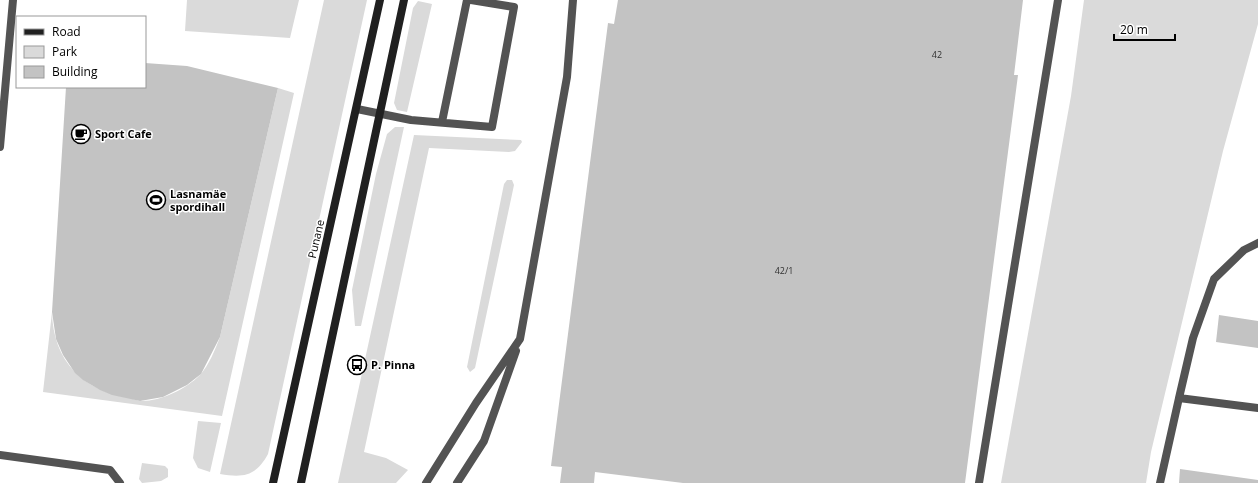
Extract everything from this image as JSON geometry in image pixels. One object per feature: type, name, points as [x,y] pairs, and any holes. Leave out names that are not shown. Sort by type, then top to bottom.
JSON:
[{"type":"main road","name":"Punane","points":[[273,483],[380,0]]},
{"type":"main road","points":[[301,483],[404,0]]},
{"type":"lane","points":[[0,147],[13,0]]},
{"type":"lane","points":[[442,122],[467,0]]},
{"type":"lane","points":[[357,109],[411,120],[492,127],[514,7],[471,0]]},
{"type":"lane","points":[[457,483],[484,441],[520,339],[567,77],[573,0]]},
{"type":"lane","points":[[979,483],[1058,0]]},
{"type":"lane","points":[[1160,483],[1193,338],[1214,279],[1244,250],[1258,243]]},
{"type":"lane","points":[[426,483],[476,403],[520,339]]},
{"type":"lane","points":[[1179,398],[1258,408]]},
{"type":"lane","points":[[0,455],[110,470],[120,483]]},
{"type":"green space","points":[[187,0],[299,0],[290,38],[185,31]]},
{"type":"green space","points":[[324,0],[367,0],[268,454],[259,467],[248,474],[236,476],[220,474]]},
{"type":"green space","points":[[1084,0],[1258,0],[1258,24],[1223,151],[1151,452],[1146,483],[1001,483],[1071,96]]},
{"type":"green space","points":[[418,1],[432,4],[407,112],[397,110],[394,103],[413,8]]},
{"type":"green space","points":[[278,88],[294,93],[222,416],[43,392],[52,312],[58,345],[65,359],[74,371],[85,381],[98,388],[113,394],[142,401],[157,399],[173,393],[188,385],[200,375],[212,357],[220,337]]},
{"type":"green space","points":[[395,127],[404,127],[361,326],[355,326],[352,290],[376,174],[387,134]]},
{"type":"green space","points":[[414,135],[521,140],[522,142],[515,151],[509,152],[429,148],[364,452],[386,458],[408,470],[396,483],[338,483]]},
{"type":"green space","points":[[507,180],[512,180],[514,185],[475,368],[470,372],[467,367],[504,184]]},
{"type":"green space","points":[[198,421],[221,423],[210,472],[198,468],[193,458]]},
{"type":"green space","points":[[142,463],[165,466],[168,469],[168,477],[161,481],[142,483],[139,479]]},
{"type":"building","points":[[618,0],[1023,0],[1014,75],[1018,75],[965,483],[683,483],[595,472],[594,483],[560,483],[562,467],[551,466],[608,23],[614,24]]},
{"type":"building","name":"Lasnamäe spordihall","points":[[146,63],[187,66],[278,88],[220,337],[201,374],[187,385],[163,397],[140,401],[112,395],[83,380],[75,373],[63,355],[56,339],[52,312],[66,88],[146,88]]},
{"type":"building","points":[[1219,315],[1258,321],[1258,348],[1216,342]]},
{"type":"building","points":[[1180,469],[1258,480],[1258,483],[1179,483]]},
{"type":"place","name":"Sport Cafe","points":[[81,134]]},
{"type":"place","name":"Lasnamäe spordihall","points":[[156,200]]},
{"type":"place","name":"P. Pinna","points":[[357,365]]}]
